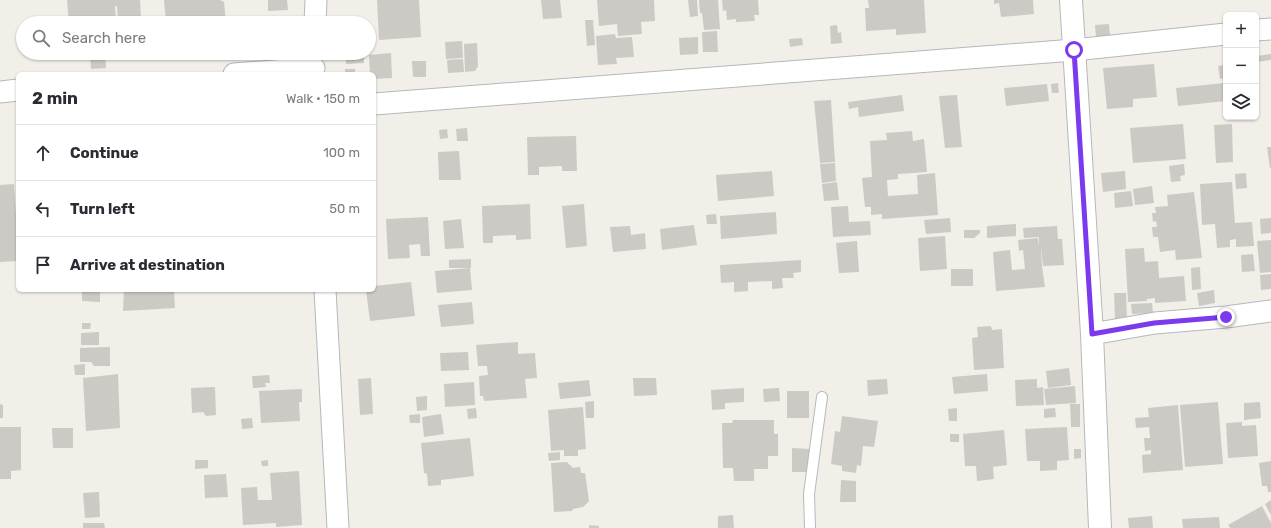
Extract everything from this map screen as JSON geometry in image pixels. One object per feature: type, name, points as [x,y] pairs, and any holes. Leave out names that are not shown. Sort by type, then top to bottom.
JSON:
[{"type":"street","points":[[315,16],[316,0]]},
{"type":"street","points":[[1071,0],[1092,334],[1100,528]]},
{"type":"street","points":[[1259,30],[1271,29]]},
{"type":"street","points":[[376,104],[1074,50],[1223,34]]},
{"type":"street","points":[[252,72],[314,65]]},
{"type":"street","points":[[0,92],[16,90]]},
{"type":"street","points":[[325,292],[338,528]]},
{"type":"street","points":[[1092,334],[1154,323],[1226,317],[1271,311]]},
{"type":"lane","points":[[810,528],[809,494],[822,397]]},
{"type":"building","points":[[67,0],[140,0],[141,16],[118,16],[117,6],[115,6],[116,16],[68,16]]},
{"type":"building","points":[[164,0],[220,0],[224,2],[225,16],[165,16]]},
{"type":"building","points":[[268,0],[287,0],[288,10],[268,11]]},
{"type":"building","points":[[377,0],[419,0],[421,37],[379,40]]},
{"type":"building","points":[[541,0],[560,0],[562,18],[543,19]]},
{"type":"building","points":[[597,0],[654,0],[655,21],[641,22],[642,34],[618,36],[617,24],[599,26]]},
{"type":"building","points":[[688,0],[697,0],[698,16],[690,17]]},
{"type":"building","points":[[699,0],[718,0],[720,29],[704,30]]},
{"type":"building","points":[[722,0],[758,0],[759,15],[754,15],[755,21],[736,22],[736,19],[727,20],[726,10],[723,11]]},
{"type":"building","points":[[868,0],[924,0],[926,33],[896,35],[896,29],[866,31],[865,8],[869,8]]},
{"type":"building","points":[[994,0],[1033,0],[1034,14],[1001,17],[999,3],[994,4]]},
{"type":"building","points":[[585,20],[593,20],[595,45],[587,46]]},
{"type":"building","points":[[1109,24],[1110,36],[1096,37],[1095,25]]},
{"type":"building","points":[[837,25],[838,33],[841,32],[842,43],[831,44],[830,26]]},
{"type":"building","points":[[717,31],[718,52],[703,52],[702,32]]},
{"type":"building","points":[[615,34],[616,38],[632,37],[634,57],[616,58],[617,64],[598,65],[596,36]]},
{"type":"building","points":[[698,37],[698,54],[680,55],[679,38]]},
{"type":"building","points":[[802,38],[803,45],[790,47],[789,39]]},
{"type":"building","points":[[462,41],[463,58],[446,59],[445,42]]},
{"type":"building","points":[[477,43],[478,66],[475,71],[465,72],[464,44]]},
{"type":"building","points":[[391,53],[392,78],[376,79],[376,72],[370,72],[369,60],[376,60],[376,54]]},
{"type":"building","points":[[1271,54],[1271,60],[1259,62],[1259,56]]},
{"type":"building","points":[[463,59],[464,72],[448,73],[447,60]]},
{"type":"building","points":[[90,60],[105,60],[106,68],[91,69]]},
{"type":"building","points":[[346,60],[364,60],[364,63],[346,64]]},
{"type":"building","points":[[412,61],[426,61],[426,77],[413,77]]},
{"type":"building","points":[[1154,64],[1157,97],[1133,99],[1133,107],[1107,109],[1103,68]]},
{"type":"building","points":[[1223,65],[1223,78],[1220,79],[1218,66]]},
{"type":"building","points":[[345,69],[355,69],[355,72],[345,72]]},
{"type":"building","points":[[1058,83],[1059,93],[1052,93],[1051,84]]},
{"type":"building","points":[[1223,83],[1223,101],[1178,106],[1176,88]]},
{"type":"building","points":[[1047,84],[1049,101],[1006,106],[1004,88]]},
{"type":"building","points":[[902,95],[904,111],[859,117],[858,107],[849,109],[848,102]]},
{"type":"building","points":[[957,95],[962,147],[945,148],[939,96]]},
{"type":"building","points":[[831,100],[835,162],[820,163],[814,101]]},
{"type":"building","points":[[1183,124],[1186,159],[1133,163],[1130,128]]},
{"type":"building","points":[[1232,124],[1233,162],[1216,163],[1214,125]]},
{"type":"building","points":[[467,128],[468,141],[457,141],[456,129]]},
{"type":"building","points":[[447,129],[448,138],[440,139],[439,130]]},
{"type":"building","points":[[912,131],[913,141],[924,139],[927,172],[898,174],[898,179],[887,180],[888,196],[918,194],[917,175],[935,173],[938,215],[882,219],[882,214],[871,215],[871,207],[865,207],[862,178],[872,177],[870,141],[887,140],[886,133]]},
{"type":"building","points":[[576,136],[577,171],[562,171],[562,166],[539,167],[539,175],[528,175],[527,137]]},
{"type":"building","points":[[1267,147],[1271,147],[1271,168],[1270,168]]},
{"type":"building","points":[[459,151],[461,180],[439,180],[438,152]]},
{"type":"building","points":[[835,163],[836,181],[822,183],[820,164]]},
{"type":"building","points":[[1184,164],[1185,175],[1180,176],[1181,181],[1171,182],[1169,166]]},
{"type":"building","points":[[772,171],[774,196],[718,201],[716,175]]},
{"type":"building","points":[[1125,171],[1126,189],[1103,192],[1101,173]]},
{"type":"building","points":[[1246,173],[1247,188],[1236,189],[1235,174]]},
{"type":"building","points":[[837,182],[839,200],[824,201],[822,184]]},
{"type":"building","points":[[1232,182],[1235,223],[1252,222],[1254,246],[1236,247],[1236,239],[1230,240],[1230,247],[1217,248],[1215,224],[1202,225],[1200,184]]},
{"type":"building","points":[[14,184],[16,214],[16,261],[0,262],[0,185]]},
{"type":"building","points":[[1152,186],[1154,203],[1135,205],[1133,189]]},
{"type":"building","points":[[1131,191],[1133,206],[1115,208],[1114,193]]},
{"type":"building","points":[[1194,192],[1202,258],[1176,260],[1175,250],[1160,252],[1158,237],[1153,237],[1152,227],[1157,227],[1156,221],[1153,222],[1152,213],[1156,213],[1155,207],[1168,206],[1167,195]]},
{"type":"building","points":[[530,204],[531,239],[516,240],[516,235],[493,236],[493,243],[483,243],[482,206]]},
{"type":"building","points":[[584,204],[587,246],[566,248],[562,206]]},
{"type":"building","points":[[848,206],[849,222],[870,221],[871,235],[833,237],[831,207]]},
{"type":"building","points":[[776,212],[777,234],[721,239],[720,216]]},
{"type":"building","points":[[716,214],[717,224],[707,224],[706,215]]},
{"type":"building","points":[[428,217],[430,256],[421,256],[420,244],[409,245],[410,258],[388,259],[386,219]]},
{"type":"building","points":[[950,218],[951,232],[926,234],[924,220]]},
{"type":"building","points":[[1271,218],[1271,233],[1261,234],[1260,219]]},
{"type":"building","points":[[461,219],[464,248],[445,249],[443,221]]},
{"type":"building","points":[[1016,224],[1016,236],[987,238],[987,226]]},
{"type":"building","points":[[694,225],[697,245],[662,250],[660,229]]},
{"type":"building","points":[[630,226],[631,235],[645,233],[646,249],[613,252],[610,227]]},
{"type":"building","points":[[1057,226],[1058,239],[1062,239],[1064,265],[1043,266],[1041,245],[1042,266],[1045,287],[996,291],[993,252],[1010,250],[1012,270],[1025,269],[1023,250],[1019,251],[1018,240],[1038,238],[1039,246],[1039,237],[1024,238],[1023,228]]},
{"type":"building","points":[[964,230],[980,230],[980,233],[974,238],[964,238]]},
{"type":"building","points":[[945,236],[947,269],[920,271],[918,238]]},
{"type":"building","points":[[1271,240],[1271,272],[1260,273],[1257,241]]},
{"type":"building","points":[[857,241],[859,272],[839,273],[836,243]]},
{"type":"building","points":[[1144,248],[1145,262],[1158,261],[1159,278],[1184,276],[1186,301],[1155,303],[1155,298],[1147,299],[1147,301],[1128,302],[1125,249]]},
{"type":"building","points":[[1253,254],[1255,271],[1242,272],[1241,255]]},
{"type":"building","points":[[471,259],[471,268],[449,268],[449,260]]},
{"type":"building","points":[[801,260],[801,272],[793,273],[794,278],[782,278],[783,288],[772,289],[772,281],[748,282],[748,291],[734,292],[734,282],[721,283],[720,265]]},
{"type":"building","points":[[1200,267],[1201,289],[1192,290],[1191,268]]},
{"type":"building","points":[[470,268],[472,290],[437,293],[435,271]]},
{"type":"building","points":[[951,269],[973,269],[973,286],[951,286]]},
{"type":"building","points":[[1271,274],[1271,289],[1261,290],[1260,275]]},
{"type":"building","points":[[411,282],[415,316],[370,321],[366,292],[376,292],[376,286]]},
{"type":"building","points":[[1214,290],[1215,303],[1199,306],[1197,293]]},
{"type":"building","points":[[82,292],[100,292],[100,302],[82,301]]},
{"type":"building","points":[[124,292],[174,292],[175,308],[123,311]]},
{"type":"building","points":[[1114,293],[1126,293],[1127,319],[1115,319]]},
{"type":"building","points":[[472,302],[474,324],[441,327],[438,305]]},
{"type":"building","points":[[1152,303],[1153,313],[1132,314],[1131,304]]},
{"type":"building","points":[[82,323],[91,323],[90,329],[82,329]]},
{"type":"building","points":[[991,326],[992,330],[1002,329],[1004,368],[974,370],[972,338],[978,337],[977,327]]},
{"type":"building","points":[[99,332],[99,345],[81,345],[81,333]]},
{"type":"building","points":[[518,342],[518,354],[535,353],[537,378],[525,379],[527,398],[484,401],[483,396],[480,396],[479,376],[488,375],[487,366],[478,366],[476,345]]},
{"type":"building","points":[[110,347],[110,366],[94,366],[91,362],[80,362],[80,348]]},
{"type":"building","points":[[468,352],[469,370],[441,371],[440,353]]},
{"type":"building","points":[[85,364],[85,375],[75,375],[74,365]]},
{"type":"building","points":[[1069,368],[1071,385],[1048,388],[1046,371]]},
{"type":"building","points":[[118,374],[120,428],[86,431],[83,378]]},
{"type":"building","points":[[987,374],[988,391],[954,394],[952,377]]},
{"type":"building","points":[[269,375],[270,383],[265,383],[266,387],[253,388],[252,376]]},
{"type":"building","points":[[371,378],[373,414],[360,415],[358,379]]},
{"type":"building","points":[[633,378],[656,378],[657,395],[634,396]]},
{"type":"building","points":[[887,379],[888,394],[868,396],[867,380]]},
{"type":"building","points":[[1037,379],[1037,388],[1043,387],[1044,405],[1016,406],[1015,380]]},
{"type":"building","points":[[589,380],[591,396],[560,399],[558,383]]},
{"type":"building","points":[[474,382],[475,405],[445,407],[444,384]]},
{"type":"building","points":[[1075,386],[1076,403],[1046,405],[1044,389]]},
{"type":"building","points":[[215,387],[216,415],[206,416],[203,412],[192,413],[191,388]]},
{"type":"building","points":[[744,388],[744,402],[725,403],[725,409],[712,410],[711,390]]},
{"type":"building","points":[[779,388],[780,401],[764,402],[763,389]]},
{"type":"building","points":[[302,389],[302,402],[299,402],[300,421],[261,423],[259,391]]},
{"type":"building","points":[[787,391],[809,391],[809,418],[787,418]]},
{"type":"building","points":[[427,396],[427,410],[417,411],[416,397]]},
{"type":"building","points":[[594,401],[594,418],[586,418],[585,402]]},
{"type":"building","points":[[1218,402],[1223,464],[1185,467],[1180,405]]},
{"type":"building","points":[[1260,402],[1261,418],[1244,420],[1244,403]]},
{"type":"building","points":[[0,404],[3,405],[3,418],[0,418]]},
{"type":"building","points":[[1070,404],[1080,404],[1080,427],[1071,427]]},
{"type":"building","points":[[1178,405],[1183,470],[1143,473],[1142,455],[1151,454],[1151,450],[1145,451],[1144,438],[1150,438],[1149,427],[1136,428],[1135,418],[1149,417],[1148,408]]},
{"type":"building","points":[[583,407],[586,449],[578,450],[578,456],[564,456],[564,450],[551,451],[548,410]]},
{"type":"building","points":[[476,408],[477,418],[468,419],[467,409]]},
{"type":"building","points":[[957,408],[957,421],[949,421],[948,409]]},
{"type":"building","points":[[1055,408],[1056,417],[1044,418],[1044,409]]},
{"type":"building","points":[[420,414],[420,423],[410,423],[409,415]]},
{"type":"building","points":[[441,414],[444,434],[424,437],[422,417]]},
{"type":"building","points":[[842,416],[878,421],[874,447],[863,446],[861,466],[857,465],[856,473],[842,471],[842,466],[831,464],[835,431],[840,432]]},
{"type":"building","points":[[252,418],[253,428],[242,429],[241,419]]},
{"type":"building","points":[[733,420],[774,420],[774,434],[778,434],[778,456],[768,456],[768,469],[754,469],[754,481],[734,481],[733,468],[723,468],[722,423],[732,423]]},
{"type":"building","points":[[1242,422],[1242,426],[1256,425],[1258,456],[1228,458],[1226,423]]},
{"type":"building","points":[[0,427],[21,427],[21,470],[11,471],[11,479],[0,479]]},
{"type":"building","points":[[1067,427],[1069,460],[1057,461],[1057,470],[1040,471],[1040,461],[1027,461],[1025,429]]},
{"type":"building","points":[[52,428],[73,428],[73,448],[53,448]]},
{"type":"building","points":[[1004,430],[1007,465],[993,467],[994,479],[977,481],[976,466],[965,466],[963,434]]},
{"type":"building","points":[[950,434],[959,434],[959,442],[950,442]]},
{"type":"building","points":[[470,438],[474,476],[441,480],[441,485],[428,486],[427,474],[424,473],[421,443]]},
{"type":"building","points":[[792,448],[810,449],[810,472],[792,472]]},
{"type":"building","points":[[1074,449],[1081,449],[1081,458],[1074,459]]},
{"type":"building","points":[[560,452],[560,460],[549,461],[548,453]]},
{"type":"building","points":[[195,460],[208,460],[208,468],[195,469]]},
{"type":"building","points":[[268,460],[268,466],[262,466],[261,461]]},
{"type":"building","points":[[1271,461],[1271,492],[1268,492],[1267,486],[1262,486],[1259,463]]},
{"type":"building","points":[[567,462],[573,468],[580,467],[581,473],[585,473],[589,501],[583,507],[573,509],[572,511],[554,512],[551,463]]},
{"type":"building","points":[[299,471],[302,525],[276,527],[276,523],[243,525],[241,488],[257,487],[258,500],[272,500],[270,473]]},
{"type":"building","points":[[226,474],[228,497],[205,498],[204,475]]},
{"type":"building","points":[[841,480],[856,481],[856,502],[840,502]]},
{"type":"building","points":[[99,492],[100,517],[85,518],[83,493]]},
{"type":"building","points":[[1271,500],[1271,515],[1265,504]]},
{"type":"building","points":[[1262,506],[1271,523],[1271,528],[1230,528],[1228,525]]},
{"type":"building","points":[[733,515],[734,528],[718,528],[718,516]]},
{"type":"building","points":[[1152,516],[1153,528],[1129,528],[1128,518]]},
{"type":"building","points":[[1219,517],[1220,528],[1183,528],[1182,519]]},
{"type":"building","points":[[83,523],[104,523],[105,528],[83,528]]},
{"type":"building","points":[[589,525],[599,526],[599,528],[589,528]]},
{"type":"route","points":[[1074,50],[1092,334],[1154,323],[1226,317]]}]
